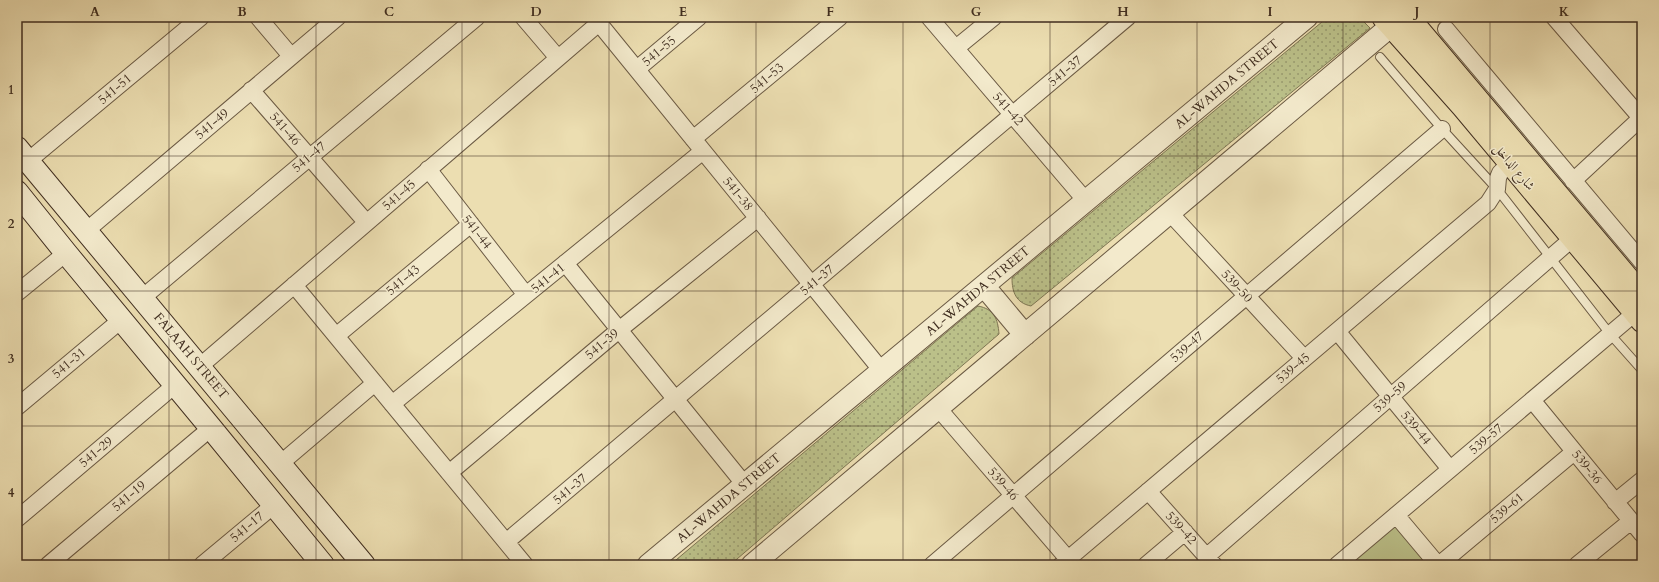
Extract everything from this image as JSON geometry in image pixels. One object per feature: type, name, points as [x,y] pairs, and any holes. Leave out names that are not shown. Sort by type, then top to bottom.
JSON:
[{"type":"main road","name":"شارع الداخل","points":[[1394,20],[1525,153],[1640,309]]},
{"type":"main road","name":"شارع الداخل","points":[[1525,153],[1573,238],[1640,309]]},
{"type":"main road","name":"FALAAH STREET","points":[[23,154],[364,565]]},
{"type":"main road","points":[[17,192],[66,254],[323,565]]},
{"type":"street","name":"541-51","points":[[23,154],[202,17]]},
{"type":"street","points":[[258,17],[292,56]]},
{"type":"street","name":"541-49","points":[[86,230],[338,17]]},
{"type":"street","name":"541-47","points":[[142,298],[477,17]]},
{"type":"street","points":[[523,17],[558,58]]},
{"type":"street","name":"541-55","points":[[637,69],[699,17]]},
{"type":"street","name":"541-53","points":[[698,145],[840,17]]},
{"type":"street","name":"541-42","points":[[929,17],[1086,201]]},
{"type":"street","points":[[956,48],[994,17]]},
{"type":"street","name":"541-37","points":[[506,542],[1128,17]]},
{"type":"street","name":"AL-WAHDA STREET","points":[[648,565],[1307,17]]},
{"type":"street","points":[[1554,17],[1642,118],[1574,181]]},
{"type":"street","name":"541-45","points":[[199,367],[558,58],[597,20]]},
{"type":"street","name":"541-38","points":[[597,20],[882,371]]},
{"type":"street","points":[[752,565],[1170,213],[1394,20]]},
{"type":"street","points":[[1446,29],[1525,153],[1574,181],[1642,262]]},
{"type":"street","name":"541-46","points":[[251,90],[366,222]]},
{"type":"street","name":"539-47","points":[[932,565],[1442,129]]},
{"type":"street","name":"541-41","points":[[392,404],[565,263],[698,145]]},
{"type":"street","name":"539-45","points":[[1064,562],[1488,203],[1497,189],[1500,173],[1525,153]]},
{"type":"street","name":"541-44","points":[[428,169],[526,295]]},
{"type":"street","name":"539-50","points":[[1170,213],[1304,358]]},
{"type":"street","name":"541-39","points":[[449,473],[619,330],[758,218]]},
{"type":"street","name":"541-43","points":[[336,336],[471,224]]},
{"type":"street","name":"539-59","points":[[1210,561],[1390,397],[1573,238]]},
{"type":"street","points":[[17,293],[66,254]]},
{"type":"street","points":[[565,263],[745,485]]},
{"type":"street","points":[[294,285],[525,565]]},
{"type":"street","points":[[984,286],[1024,335]]},
{"type":"street","name":"539-57","points":[[1337,565],[1640,309]]},
{"type":"street","name":"541-31","points":[[17,406],[121,320]]},
{"type":"street","name":"539-44","points":[[1337,331],[1450,470]]},
{"type":"street","points":[[280,463],[375,383]]},
{"type":"street","name":"541-29","points":[[17,519],[175,385]]},
{"type":"street","name":"539-36","points":[[1532,400],[1642,534]]},
{"type":"street","name":"539-46","points":[[938,408],[1013,496],[1064,562]]},
{"type":"street","name":"541-19","points":[[48,565],[211,428]]},
{"type":"street","name":"539-61","points":[[1438,565],[1574,452]]},
{"type":"street","points":[[1616,502],[1642,480]]},
{"type":"street","name":"539-42","points":[[1148,491],[1210,561]]},
{"type":"street","name":"541-17","points":[[202,565],[274,505]]},
{"type":"street","points":[[1396,515],[1438,565]]},
{"type":"street","points":[[1577,565],[1631,520]]},
{"type":"street","points":[[1146,565],[1184,532]]},
{"type":"lane","points":[[1380,57],[1442,129],[1497,189],[1610,334],[1642,370]]},
{"type":"green space","points":[[1328,17],[1359,17],[1370,28],[1031,306],[1018,300],[1014,292],[1012,278]]},
{"type":"green space","points":[[978,306],[988,310],[994,316],[998,324],[999,334],[730,565],[670,565]]},
{"type":"green space","points":[[1396,515],[1438,565],[1333,565]]}]
